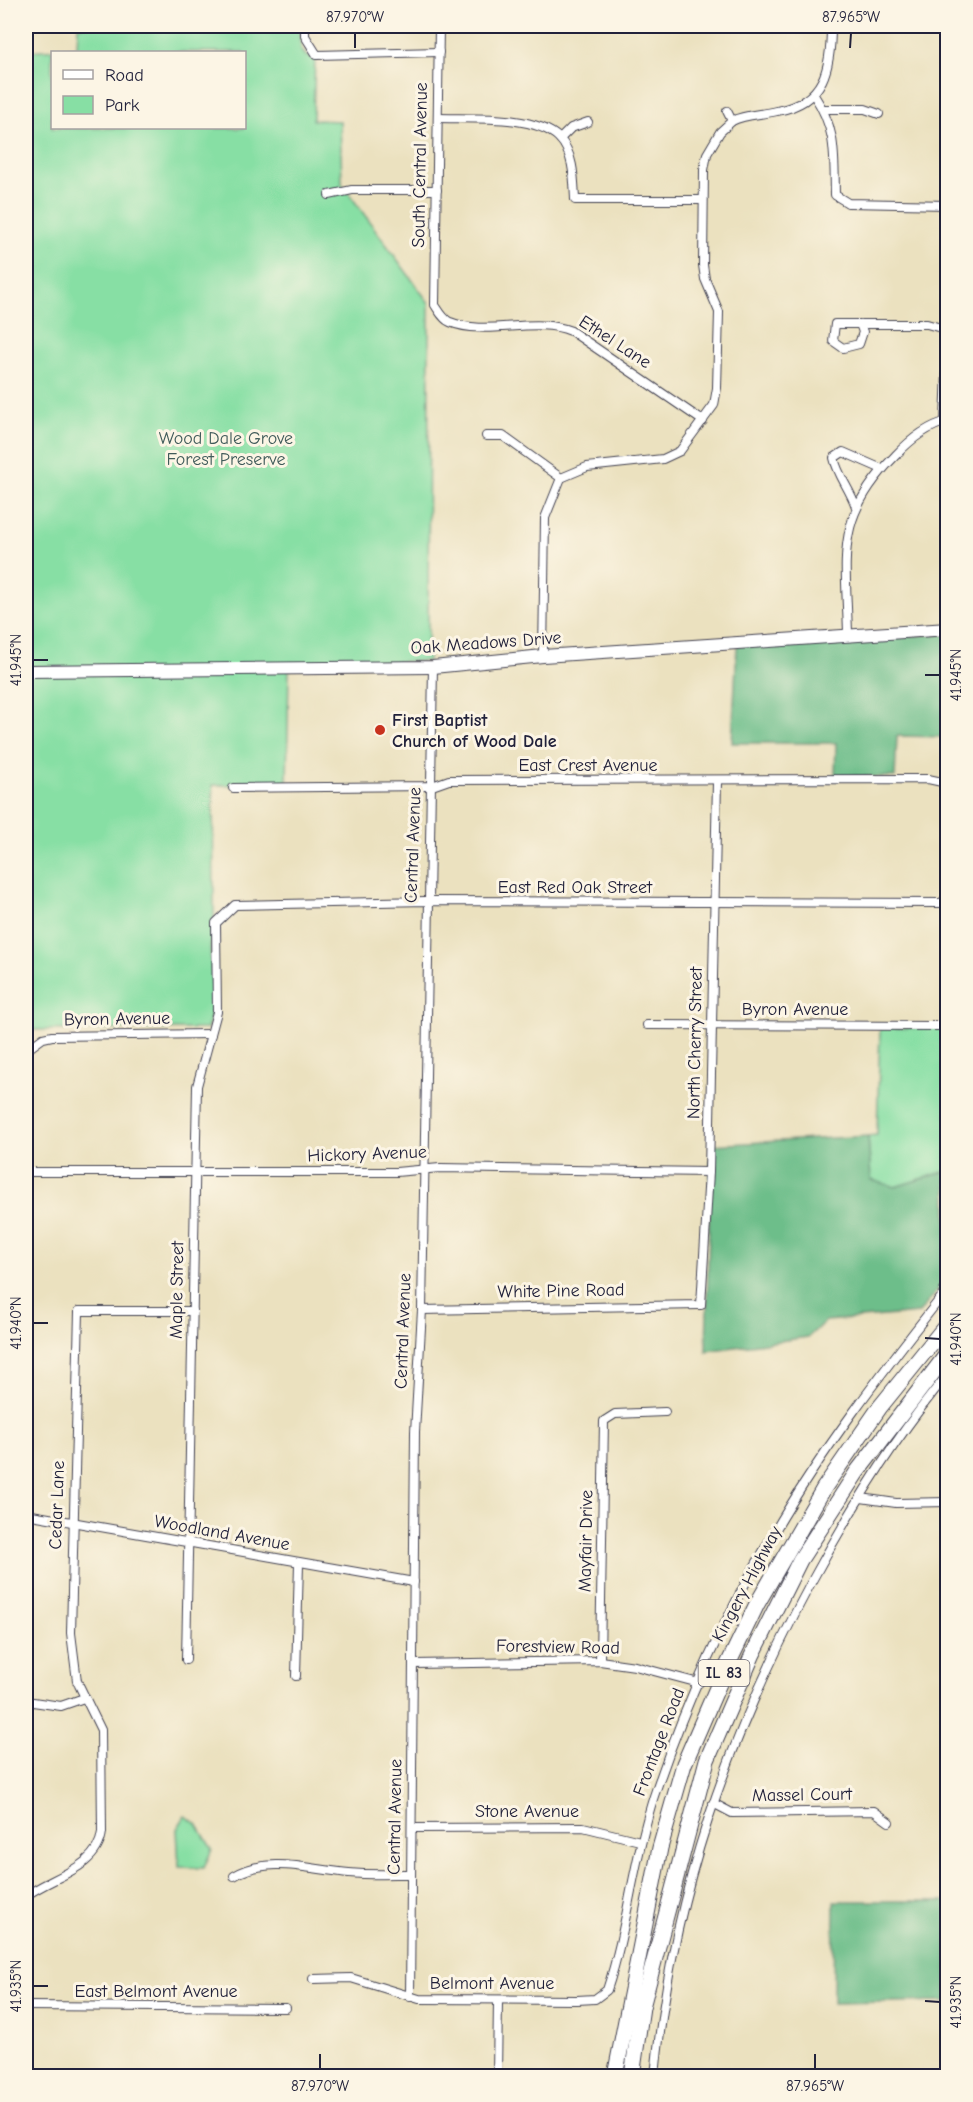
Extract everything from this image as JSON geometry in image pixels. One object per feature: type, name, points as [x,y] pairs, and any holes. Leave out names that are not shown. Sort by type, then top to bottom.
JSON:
[{"type":"highway","name":"Kingery Highway","points":[[616,2076],[660,1848],[684,1764],[720,1681],[757,1604],[824,1488],[880,1407],[948,1323]]},
{"type":"highway","name":"Kingery Highway","points":[[632,2076],[642,2007],[707,1760],[752,1656],[800,1560],[825,1521],[857,1472],[948,1353]]},
{"type":"highway","points":[[640,2076],[642,2007]]},
{"type":"street","points":[[305,26],[305,36],[317,55],[439,52]]},
{"type":"street","name":"South Central Avenue","points":[[435,305],[439,26]]},
{"type":"street","points":[[543,656],[545,518],[561,478],[586,467],[663,459],[680,451],[714,405],[717,388],[719,312],[705,279],[702,200],[707,154],[720,132],[742,116],[779,111],[804,103],[814,95],[831,59],[831,26]]},
{"type":"street","points":[[814,95],[823,109],[834,145],[835,195],[848,203],[948,205]]},
{"type":"street","points":[[823,109],[865,110],[879,114]]},
{"type":"street","points":[[726,111],[732,122]]},
{"type":"street","points":[[438,118],[522,122],[544,128],[560,140],[572,165],[575,200],[702,200]]},
{"type":"street","points":[[560,140],[571,128],[588,122]]},
{"type":"street","points":[[329,195],[352,190],[437,190]]},
{"type":"street","name":"Ethel Lane","points":[[435,305],[448,322],[468,326],[556,325],[571,331],[703,421]]},
{"type":"street","points":[[860,324],[927,324],[948,330]]},
{"type":"street","points":[[848,634],[846,538],[856,507],[869,483],[882,469],[918,435],[946,421],[948,345]]},
{"type":"street","points":[[486,436],[503,436],[561,478]]},
{"type":"street","points":[[856,507],[850,487],[837,470],[834,458],[843,452],[882,469]]},
{"type":"street","name":"Oak Meadows Drive","points":[[26,671],[433,667],[543,656],[948,629]]},
{"type":"street","name":"Central Avenue","points":[[410,1997],[415,1432],[422,1310],[426,901],[430,895],[431,868],[433,667]]},
{"type":"street","name":"East Crest Avenue","points":[[234,788],[432,786],[449,780],[717,781],[828,778],[928,779],[945,785]]},
{"type":"street","name":"North Cherry Street","points":[[701,1305],[709,1172],[717,781]]},
{"type":"street","name":"East Red Oak Street","points":[[216,923],[235,904],[426,901],[714,904],[944,900]]},
{"type":"street","name":"Maple Street","points":[[186,1660],[197,1086],[217,1010],[216,923]]},
{"type":"street","name":"Byron Avenue","points":[[647,1025],[943,1026]]},
{"type":"street","name":"Byron Avenue","points":[[28,1049],[43,1038],[52,1036],[211,1035]]},
{"type":"street","name":"Hickory Avenue","points":[[26,1172],[195,1173],[440,1168],[709,1172]]},
{"type":"street","name":"Frontage Road","points":[[602,1996],[607,1990],[612,1974],[640,1841],[654,1795],[712,1651],[772,1536],[847,1419],[943,1295],[948,1278]]},
{"type":"street","name":"White Pine Road","points":[[422,1310],[701,1305]]},
{"type":"street","name":"Cedar Lane","points":[[26,1895],[85,1862],[95,1854],[101,1842],[101,1730],[99,1721],[84,1698],[72,1660],[70,1633],[79,1311],[194,1311]]},
{"type":"street","points":[[655,2076],[661,2013],[688,1879],[725,1767],[778,1644],[834,1540],[893,1446],[948,1374]]},
{"type":"street","name":"Mayfair Drive","points":[[600,1661],[604,1421],[615,1414],[665,1412]]},
{"type":"street","points":[[861,1498],[896,1503],[948,1502]]},
{"type":"street","name":"Woodland Avenue","points":[[26,1514],[414,1582]]},
{"type":"street","points":[[296,1676],[299,1563]]},
{"type":"street","name":"Forestview Road","points":[[414,1664],[600,1661],[635,1666],[699,1683]]},
{"type":"street","points":[[26,1701],[61,1706],[84,1698]]},
{"type":"street","name":"Massel Court","points":[[713,1803],[732,1812],[874,1811],[889,1822]]},
{"type":"street","name":"Stone Avenue","points":[[413,1828],[583,1827],[640,1841]]},
{"type":"street","points":[[234,1876],[252,1867],[262,1866],[308,1867],[356,1874],[410,1874]]},
{"type":"street","name":"Belmont Avenue","points":[[312,1978],[351,1978],[419,2000],[498,2001],[586,1999],[602,1996]]},
{"type":"street","points":[[497,2076],[498,2001]]},
{"type":"street","name":"East Belmont Avenue","points":[[26,2006],[286,2008]]},
{"type":"green space","name":"Wood Dale Grove Forest Preserve","points":[[78,26],[300,26],[301,49],[306,56],[315,58],[313,120],[340,121],[342,184],[429,303],[428,661],[289,664],[287,785],[213,785],[212,1002],[207,1029],[26,1030],[26,51],[77,48]]},
{"type":"green space","points":[[947,634],[947,737],[897,736],[895,777],[835,776],[836,743],[732,743],[737,645]]},
{"type":"green space","points":[[945,1020],[947,1020],[947,1171],[895,1187],[871,1180],[868,1136],[877,1135],[880,1028],[944,1028]]},
{"type":"green space","points":[[868,1136],[871,1180],[895,1187],[947,1171],[947,1279],[919,1313],[826,1321],[808,1337],[706,1351],[711,1145]]},
{"type":"green space","points":[[185,1816],[197,1824],[212,1849],[204,1868],[179,1867],[177,1829]]},
{"type":"green space","points":[[834,1901],[947,1901],[947,2001],[833,2003]]},
{"type":"place","name":"First Baptist Church of Wood Dale","points":[[380,730]]}]
